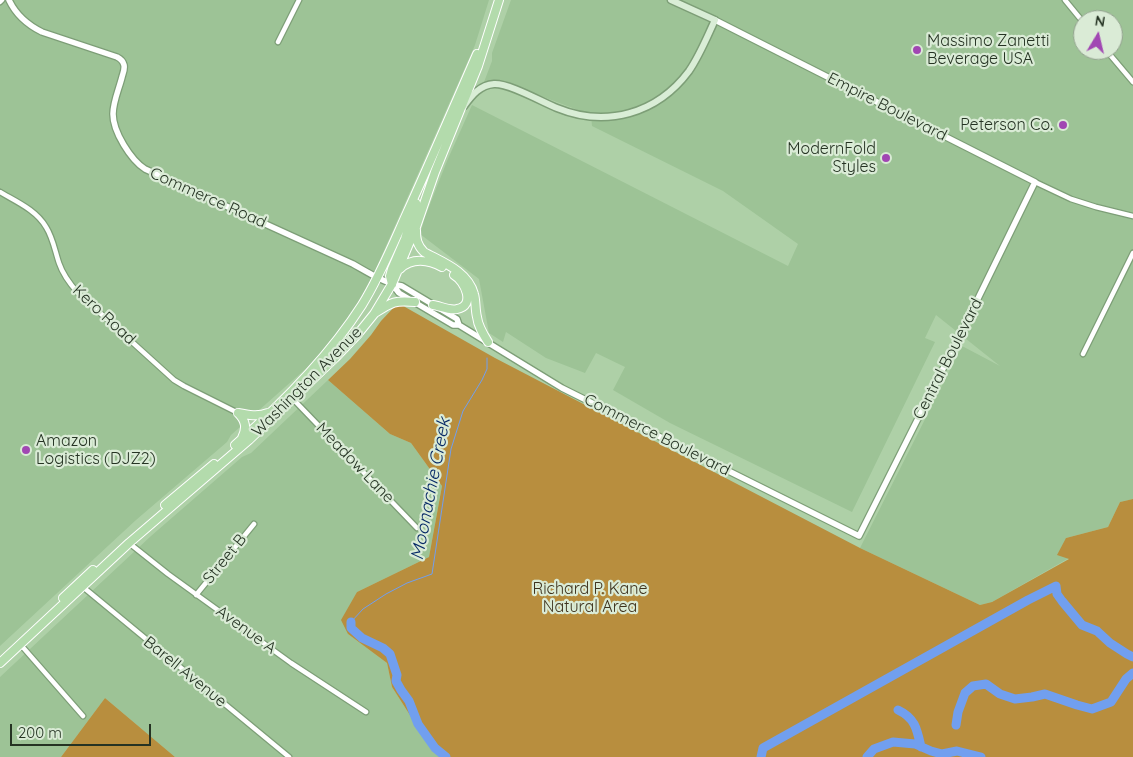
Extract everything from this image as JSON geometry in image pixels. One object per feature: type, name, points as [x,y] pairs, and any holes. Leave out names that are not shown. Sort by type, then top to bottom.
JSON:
[{"type":"main road","name":"Washington Avenue","points":[[0,663],[129,543],[235,452],[293,398],[335,358],[374,314],[392,284],[416,227],[435,172],[478,66],[498,0]]},
{"type":"main road","name":"Empire Boulevard","points":[[671,0],[715,20]]},
{"type":"main road","name":"Washington Avenue","points":[[0,656],[124,540],[270,413],[303,380],[324,355],[361,306],[378,278],[493,18]]},
{"type":"main road","points":[[459,113],[473,94],[488,85],[494,84],[506,86],[578,115],[612,117],[635,112],[664,96],[684,77],[694,62],[715,20]]},
{"type":"main road","points":[[392,284],[390,276],[392,269],[406,237],[422,182]]},
{"type":"main road","points":[[416,227],[416,240],[420,248],[458,272],[468,281],[474,294],[479,325],[488,342]]},
{"type":"main road","points":[[398,270],[405,264],[416,261],[428,261],[458,277],[466,287],[468,296],[462,307],[455,310],[433,304]]},
{"type":"main road","points":[[374,314],[393,302],[415,302]]},
{"type":"main road","points":[[238,413],[262,416],[270,413]]},
{"type":"main road","points":[[238,413],[246,426],[242,439]]},
{"type":"street","name":"Commerce Road","points":[[9,0],[21,18],[34,28],[117,57],[123,62],[124,69],[114,105],[113,120],[129,152],[139,166],[353,264],[392,284]]},
{"type":"street","points":[[278,42],[299,0]]},
{"type":"street","points":[[1065,0],[1073,10]]},
{"type":"street","name":"Empire Boulevard","points":[[715,20],[1071,199],[1133,216]]},
{"type":"street","points":[[1114,60],[1133,82]]},
{"type":"street","name":"Central Boulevard","points":[[859,536],[1036,182]]},
{"type":"street","name":"Kero Road","points":[[0,192],[29,209],[41,219],[50,234],[62,270],[77,291],[174,380],[238,413]]},
{"type":"street","points":[[1083,354],[1133,252]]},
{"type":"street","name":"Commerce Boulevard","points":[[392,284],[399,293],[453,325],[459,325],[569,391],[859,536]]},
{"type":"street","name":"Commerce Boulevard","points":[[392,284],[402,286],[433,304],[457,319],[459,325]]},
{"type":"street","name":"Meadow Lane","points":[[293,398],[417,528]]},
{"type":"street","name":"Street B","points":[[196,595],[254,524]]},
{"type":"street","name":"Avenue A","points":[[129,543],[196,595],[293,665],[366,712]]},
{"type":"street","name":"Barell Avenue","points":[[83,587],[289,757]]},
{"type":"street","points":[[20,644],[84,716]]},
{"type":"shaded area","points":[[0,0],[489,0],[475,45],[368,286],[347,322],[319,357],[231,435],[227,442],[136,520],[0,646]]},
{"type":"shaded area","points":[[511,0],[1133,0],[1133,499],[1120,502],[1108,527],[1066,538],[1069,558],[992,602],[980,605],[860,548],[962,346],[1000,366],[936,315],[925,338],[935,342],[852,512],[670,423],[613,390],[625,367],[596,353],[585,373],[546,358],[506,332],[503,342],[489,333],[479,279],[420,234],[447,161],[472,105],[788,266],[798,244],[723,191],[592,126],[591,115],[504,82],[481,90],[492,61],[492,53]]},
{"type":"shaded area","points":[[328,380],[390,434],[411,443],[442,486],[429,557],[357,592],[348,634],[387,663],[392,687],[422,734],[448,757],[175,757],[105,698],[61,757],[0,757],[0,677],[151,536],[242,457],[251,453]]},
{"type":"green space","name":"Richard P. Kane Natural Area","points":[[398,303],[495,358],[860,548],[980,605],[992,602],[1069,559],[1057,555],[1066,538],[1108,527],[1120,502],[1133,499],[1133,757],[446,757],[422,734],[392,687],[387,663],[348,634],[341,620],[357,592],[429,557],[442,486],[411,443],[390,434],[328,380],[350,359]]},
{"type":"green space","points":[[105,698],[175,757],[61,757]]},
{"type":"waterway","name":"Moonachie Creek","points":[[351,622],[363,609],[386,594],[407,583],[432,574],[451,449],[463,411],[487,369],[487,358]]},
{"type":"waterway","points":[[761,757],[763,748],[1056,586],[1057,594],[1082,625],[1097,631],[1110,643],[1133,657]]},
{"type":"waterway","name":"Moonachie Creek","points":[[351,622],[351,628],[362,638],[383,648],[390,654],[397,675],[396,681],[409,701],[418,724],[435,748],[446,757]]},
{"type":"waterway","points":[[956,725],[958,712],[965,693],[973,686],[986,684],[1000,694],[1015,699],[1045,694],[1092,709],[1111,702],[1126,679],[1133,673]]},
{"type":"waterway","points":[[898,710],[912,720],[921,747]]},
{"type":"waterway","points":[[867,757],[874,749],[893,742],[915,744],[942,754],[957,751],[981,757]]},
{"type":"place","name":"Massimo Zanetti Beverage USA","points":[[917,50]]},
{"type":"place","name":"Peterson Co.","points":[[1063,125]]},
{"type":"place","name":"ModernFold Styles","points":[[886,158]]},
{"type":"place","name":"Amazon Logistics (DJZ2)","points":[[26,450]]}]
